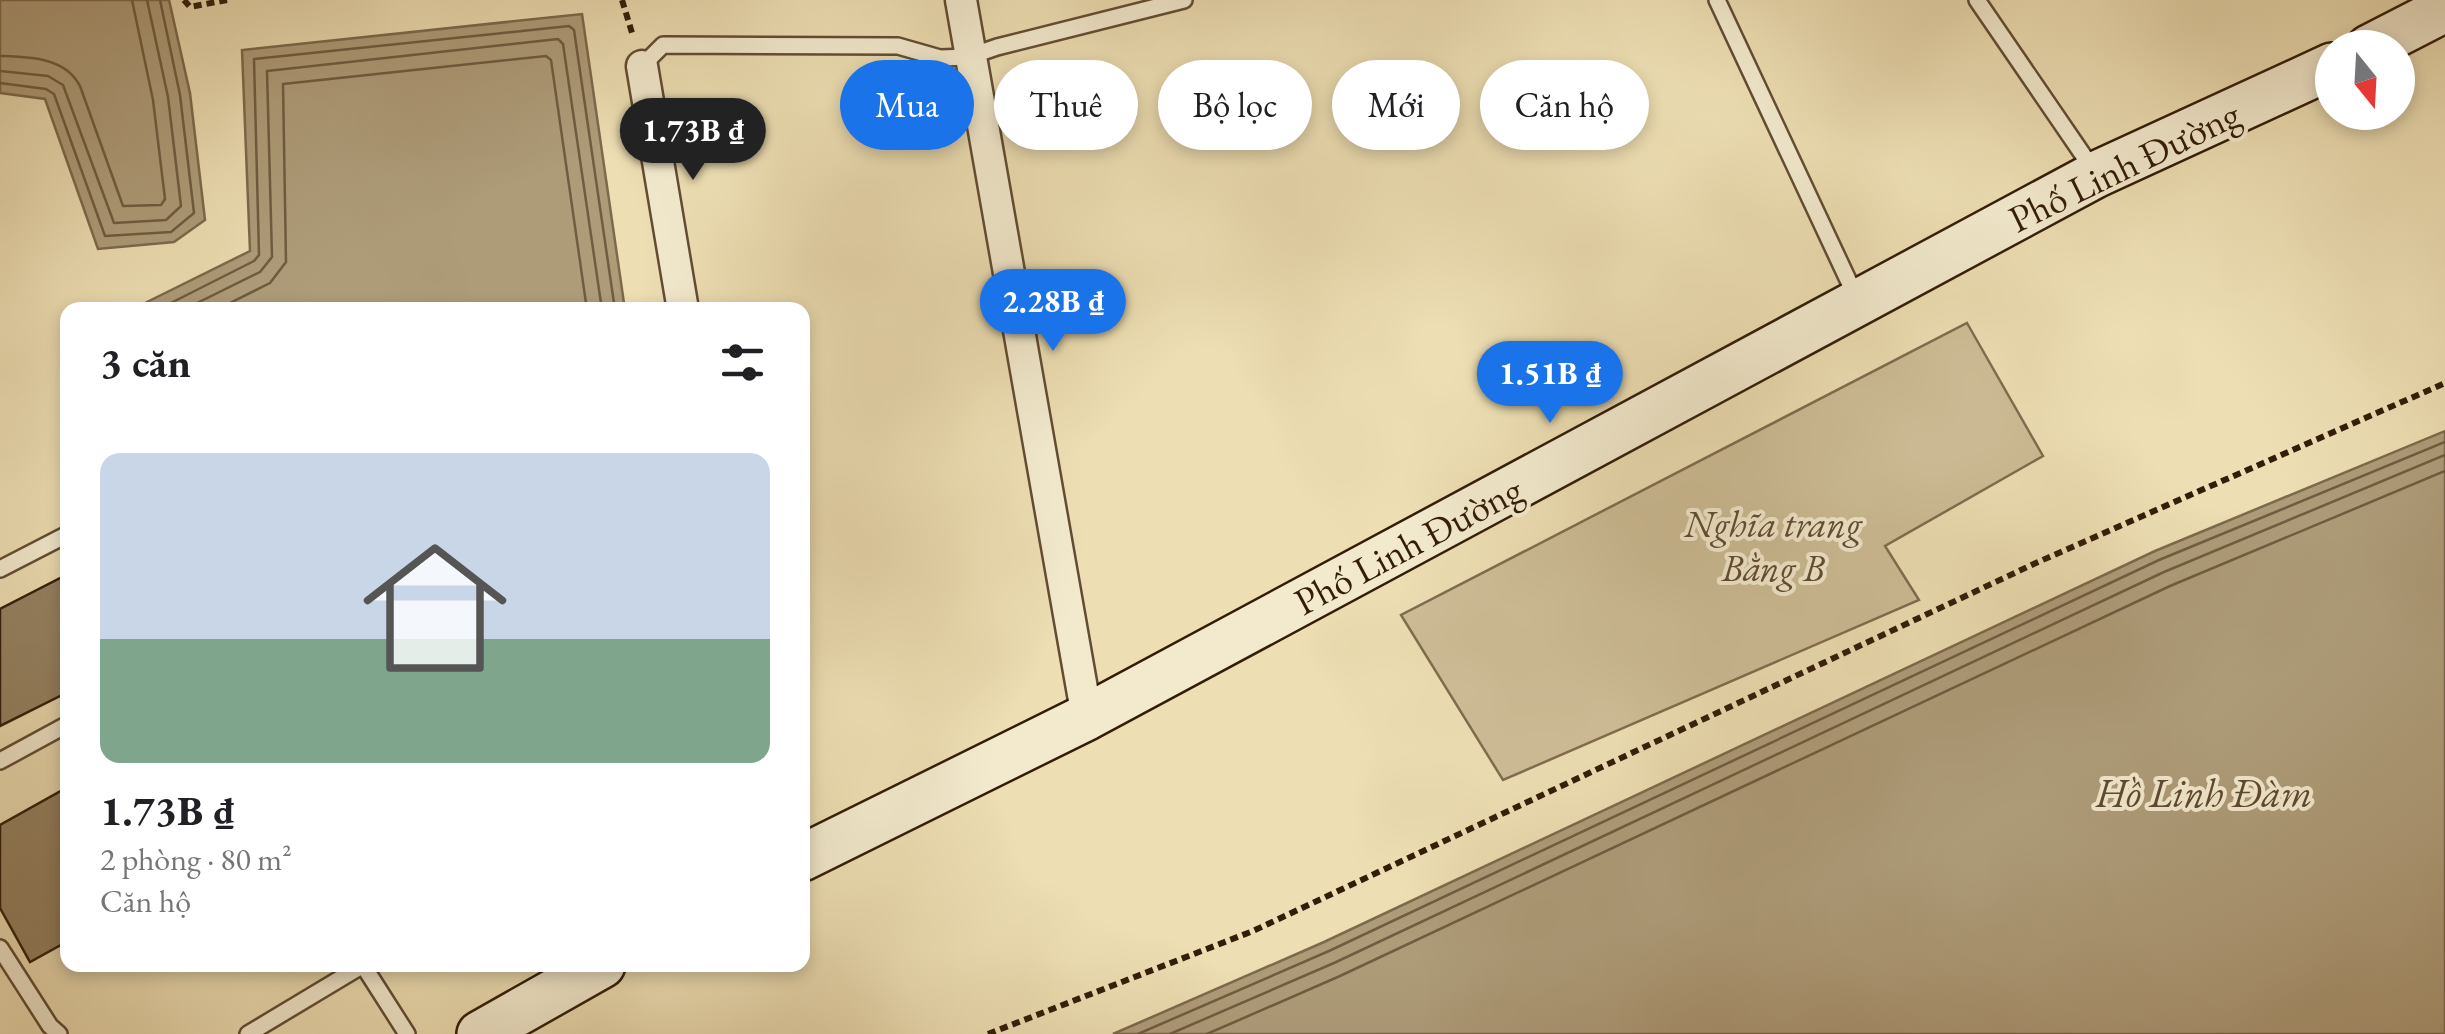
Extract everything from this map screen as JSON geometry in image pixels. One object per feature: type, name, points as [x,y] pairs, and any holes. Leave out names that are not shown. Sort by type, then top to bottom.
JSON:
[{"type":"street","points":[[961,0],[1087,717]]},
{"type":"street","points":[[2404,30],[2445,9]]},
{"type":"street","points":[[642,66],[682,302]]},
{"type":"street","name":"Phố Linh Đường","points":[[810,854],[1087,717],[2096,174],[2315,74]]},
{"type":"street","points":[[480,1034],[590,972]]},
{"type":"lane","points":[[642,66],[663,44],[898,46],[940,58],[968,57],[997,46],[1184,0]]},
{"type":"lane","points":[[1717,0],[1859,302]]},
{"type":"lane","points":[[1977,0],[2096,174]]},
{"type":"lane","points":[[0,570],[60,538]]},
{"type":"lane","points":[[0,761],[60,728]]},
{"type":"lane","points":[[0,948],[59,1034]]},
{"type":"lane","points":[[248,1034],[351,972]]},
{"type":"lane","points":[[367,972],[407,1034]]},
{"type":"path","points":[[184,0],[190,7],[228,0]]},
{"type":"path","points":[[988,1034],[1253,931],[2038,562],[2445,383]]},
{"type":"green space","name":"Nghĩa trang Bằng B","points":[[1967,323],[2043,456],[1885,546],[1919,600],[1503,780],[1401,615]]},
{"type":"water","points":[[0,0],[169,0],[190,93],[205,220],[174,242],[98,249],[45,99],[0,93]]},
{"type":"water","points":[[582,14],[624,302],[147,302],[250,251],[242,50]]},
{"type":"water","name":"Hồ Linh Đàm","points":[[2445,431],[2445,1034],[1113,1034],[1324,942],[2155,551]]},
{"type":"building","points":[[60,578],[60,696],[0,726],[0,609]]},
{"type":"building","points":[[60,791],[60,945],[30,962],[0,908],[0,825]]}]
